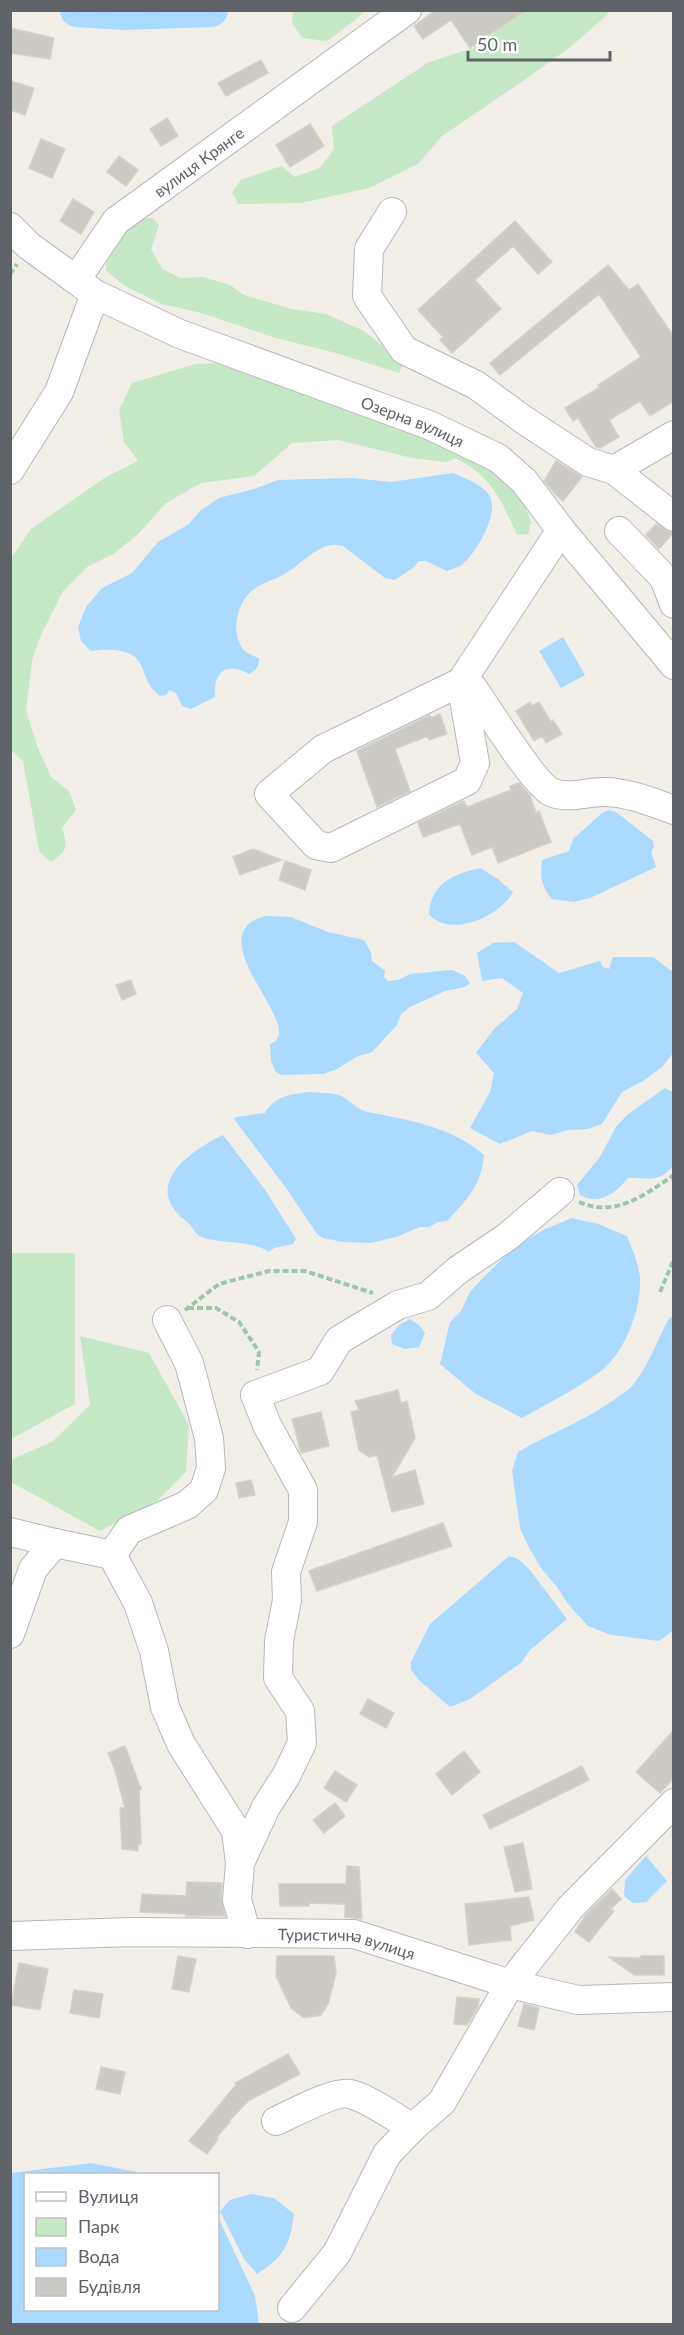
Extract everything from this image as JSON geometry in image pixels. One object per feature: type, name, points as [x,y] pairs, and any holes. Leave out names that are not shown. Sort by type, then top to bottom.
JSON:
[{"type":"street","name":"вулиця Крянге","points":[[10,470],[59,392],[85,287],[116,221],[407,10]]},
{"type":"street","points":[[392,212],[369,249],[367,296],[404,350],[476,385],[588,462],[614,470],[674,517]]},
{"type":"street","points":[[10,227],[29,246],[85,287]]},
{"type":"street","name":"Озерна вулиця","points":[[85,287],[180,334],[429,425],[498,458],[524,481],[561,530],[672,658]]},
{"type":"street","points":[[498,458],[524,420]]},
{"type":"street","points":[[614,470],[674,435]]},
{"type":"street","points":[[461,682],[475,763],[467,780],[331,848],[316,845],[269,794],[324,749],[461,682],[561,530]]},
{"type":"street","points":[[619,531],[664,578],[674,604]]},
{"type":"street","points":[[461,682],[473,688],[532,774],[550,792],[562,795],[605,792],[633,796],[674,810]]},
{"type":"street","points":[[240,1863],[266,1807],[286,1776],[302,1743],[300,1711],[278,1678],[279,1641],[287,1600],[286,1572],[303,1522],[303,1490],[267,1425],[255,1395],[320,1371],[339,1341],[398,1305],[429,1296],[458,1270],[507,1237],[560,1192]]},
{"type":"street","points":[[112,1555],[129,1530],[187,1505],[204,1490],[210,1468],[209,1438],[178,1314]]},
{"type":"street","points":[[10,1533],[112,1555],[138,1603],[154,1650],[165,1707],[181,1744],[236,1831],[240,1863],[237,1900],[247,1934]]},
{"type":"street","points":[[10,1634],[33,1569],[55,1543]]},
{"type":"street","points":[[292,2308],[337,2253],[387,2154],[442,2102],[510,1984],[570,1908],[674,1803]]},
{"type":"street","name":"Туристична вулиця","points":[[10,1936],[131,1932],[354,1934],[510,1984],[578,2000],[674,1997]]},
{"type":"street","points":[[276,2121],[334,2096],[350,2093],[388,2112],[412,2128]]},
{"type":"path","points":[[560,1192],[582,1204],[610,1209],[642,1197],[674,1175]]},
{"type":"path","points":[[660,1292],[674,1259]]},
{"type":"path","points":[[178,1314],[219,1284],[269,1270],[305,1271],[370,1292],[398,1305]]},
{"type":"path","points":[[178,1314],[216,1308],[239,1322],[259,1352],[255,1395]]},
{"type":"green space","points":[[293,10],[365,11],[327,41],[302,38],[292,23]]},
{"type":"green space","points":[[524,11],[609,11],[569,48],[442,136],[418,164],[369,188],[301,203],[238,204],[232,192],[241,180],[281,166],[295,177],[320,168],[334,149],[332,126],[429,62],[473,48]]},
{"type":"green space","points":[[152,218],[159,225],[151,249],[162,269],[181,278],[203,277],[230,285],[244,295],[292,309],[326,314],[364,331],[393,354],[403,365],[399,373],[336,353],[276,338],[201,313],[162,304],[125,286],[106,271],[107,250],[138,219]]},
{"type":"green space","points":[[222,363],[376,412],[496,468],[518,493],[527,511],[531,522],[528,534],[517,535],[500,500],[487,481],[468,465],[455,458],[447,462],[412,458],[338,440],[292,443],[254,476],[201,483],[166,503],[138,534],[115,553],[87,567],[63,591],[40,637],[32,661],[26,711],[38,748],[51,777],[69,791],[76,810],[62,828],[66,844],[64,851],[51,862],[39,851],[23,761],[11,750],[10,560],[31,529],[106,477],[138,461],[124,442],[119,410],[132,383],[196,364]]},
{"type":"green space","points":[[11,1253],[75,1253],[75,1404],[11,1439]]},
{"type":"green space","points":[[80,1336],[149,1353],[189,1425],[186,1472],[155,1503],[100,1531],[11,1482],[10,1460],[52,1442],[90,1405]]},
{"type":"water","points":[[453,473],[482,488],[489,495],[492,503],[492,512],[485,533],[466,561],[447,571],[426,561],[419,561],[395,580],[385,578],[343,546],[335,545],[320,549],[286,573],[261,585],[247,595],[239,609],[237,634],[244,651],[259,659],[258,666],[249,674],[234,669],[223,671],[216,681],[215,697],[191,709],[182,706],[176,693],[170,690],[166,695],[160,696],[149,684],[140,663],[131,654],[111,650],[91,651],[81,641],[78,627],[86,607],[102,588],[132,573],[158,542],[189,524],[200,511],[219,498],[278,480],[352,478],[391,482]]},
{"type":"water","points":[[563,637],[585,675],[561,688],[539,651]]},
{"type":"water","points":[[609,810],[616,812],[653,841],[654,847],[651,852],[656,867],[590,898],[574,902],[552,899],[542,881],[542,860],[569,851],[573,839],[602,813]]},
{"type":"water","points":[[480,868],[513,892],[507,901],[486,916],[461,924],[438,921],[429,914],[431,903],[439,887],[461,873]]},
{"type":"water","points":[[265,916],[291,917],[328,932],[364,940],[371,953],[372,961],[385,971],[384,977],[388,981],[398,980],[410,974],[452,970],[464,975],[470,983],[465,987],[445,991],[410,1007],[401,1014],[397,1025],[372,1052],[356,1057],[337,1069],[323,1074],[282,1075],[276,1072],[271,1061],[270,1044],[277,1039],[279,1028],[244,957],[241,940],[247,926]]},
{"type":"water","points":[[514,942],[559,973],[600,961],[603,967],[609,969],[613,957],[653,957],[673,972],[673,1053],[662,1067],[643,1081],[622,1092],[602,1124],[551,1135],[532,1131],[500,1144],[470,1128],[490,1092],[494,1073],[476,1053],[494,1029],[517,1009],[523,993],[502,978],[482,981],[477,953],[493,943]]},
{"type":"water","points":[[665,1088],[673,1092],[673,1166],[668,1172],[657,1177],[628,1178],[618,1189],[607,1196],[594,1199],[580,1195],[577,1185],[600,1157],[616,1127],[627,1115]]},
{"type":"water","points":[[309,1092],[337,1095],[364,1111],[429,1126],[472,1145],[484,1155],[480,1176],[472,1192],[447,1221],[438,1222],[429,1227],[420,1227],[396,1237],[370,1243],[343,1242],[323,1238],[317,1234],[234,1119],[265,1113],[278,1099]]},
{"type":"water","points":[[223,1135],[266,1191],[296,1239],[293,1244],[274,1248],[269,1252],[253,1245],[202,1237],[173,1208],[168,1195],[169,1183],[174,1171],[196,1151]]},
{"type":"water","points":[[572,1218],[598,1224],[627,1236],[639,1272],[637,1308],[623,1344],[601,1371],[522,1418],[476,1394],[440,1364],[450,1322],[461,1311],[470,1292],[513,1248],[543,1230]]},
{"type":"water","points":[[670,1317],[673,1317],[674,1630],[659,1641],[611,1635],[588,1626],[568,1604],[541,1568],[520,1528],[512,1471],[518,1452],[591,1414],[631,1387],[639,1378]]},
{"type":"water","points":[[410,1319],[425,1333],[419,1347],[405,1349],[392,1344],[391,1335],[400,1324]]},
{"type":"water","points":[[509,1556],[518,1559],[529,1569],[567,1619],[529,1651],[522,1662],[470,1699],[450,1707],[419,1680],[411,1670],[411,1662],[430,1624]]},
{"type":"water","points":[[646,1856],[667,1881],[646,1902],[633,1903],[624,1896],[625,1880]]},
{"type":"water","points":[[91,2163],[142,2173],[24,2173],[24,2311],[219,2311],[219,2219],[255,2296],[259,2324],[11,2324],[11,2173]]},
{"type":"water","points":[[251,2194],[274,2198],[294,2214],[288,2242],[280,2256],[257,2274],[244,2259],[220,2211],[230,2200]]},
{"type":"building","points":[[436,10],[526,10],[470,48],[451,20],[423,39],[414,26]]},
{"type":"building","points":[[10,28],[54,38],[50,59],[10,53]]},
{"type":"building","points":[[261,60],[268,73],[226,96],[218,83]]},
{"type":"building","points":[[10,81],[34,88],[25,115],[10,110]]},
{"type":"building","points":[[167,118],[178,136],[161,146],[150,129]]},
{"type":"building","points":[[310,124],[324,146],[290,167],[276,145]]},
{"type":"building","points":[[41,139],[65,149],[52,178],[29,168]]},
{"type":"building","points":[[119,156],[138,170],[126,186],[107,172]]},
{"type":"building","points":[[73,199],[94,212],[81,234],[60,221]]},
{"type":"building","points":[[515,221],[552,262],[538,274],[513,246],[475,280],[501,309],[452,353],[440,340],[443,337],[418,310]]},
{"type":"building","points":[[608,265],[629,290],[638,284],[674,337],[674,401],[650,416],[640,401],[609,420],[619,437],[600,448],[596,447],[578,418],[573,421],[565,408],[600,387],[598,385],[641,357],[599,294],[500,375],[490,363]]},
{"type":"building","points":[[556,461],[582,477],[563,501],[544,481]]},
{"type":"building","points":[[656,524],[673,533],[659,549],[646,535]]},
{"type":"building","points":[[530,702],[532,706],[539,702],[551,722],[553,720],[562,734],[546,743],[542,736],[534,741],[516,711]]},
{"type":"building","points":[[440,714],[447,734],[429,740],[428,736],[395,749],[410,791],[377,807],[357,751],[430,715],[431,718]]},
{"type":"building","points":[[519,783],[530,796],[536,813],[539,811],[551,842],[498,863],[492,847],[472,855],[460,824],[423,837],[418,823],[464,801],[467,807],[511,790],[510,786]]},
{"type":"building","points":[[253,849],[282,860],[240,875],[233,857]]},
{"type":"building","points":[[285,861],[311,870],[305,890],[279,880]]},
{"type":"building","points":[[131,980],[136,994],[122,1000],[116,985]]},
{"type":"building","points":[[398,1390],[401,1403],[407,1401],[415,1438],[392,1477],[415,1470],[424,1504],[392,1512],[377,1455],[369,1457],[359,1450],[351,1412],[359,1410],[355,1401]]},
{"type":"building","points":[[321,1412],[329,1446],[301,1453],[292,1419]]},
{"type":"building","points":[[251,1480],[255,1495],[239,1498],[236,1483]]},
{"type":"building","points":[[443,1523],[452,1546],[317,1591],[309,1571]]},
{"type":"building","points":[[368,1699],[394,1713],[386,1728],[360,1714]]},
{"type":"building","points":[[674,1730],[674,1778],[660,1793],[636,1772]]},
{"type":"building","points":[[125,1746],[141,1789],[139,1790],[141,1844],[138,1844],[138,1851],[122,1849],[120,1808],[125,1808],[108,1753]]},
{"type":"building","points":[[464,1751],[480,1772],[452,1795],[436,1774]]},
{"type":"building","points":[[582,1766],[589,1780],[490,1829],[483,1815]]},
{"type":"building","points":[[335,1771],[357,1785],[346,1802],[324,1788]]},
{"type":"building","points":[[335,1803],[345,1816],[324,1833],[313,1820]]},
{"type":"building","points":[[523,1843],[532,1889],[515,1892],[504,1847]]},
{"type":"building","points":[[347,1866],[359,1867],[362,1919],[345,1917],[345,1904],[309,1903],[309,1906],[280,1906],[279,1884],[346,1884]]},
{"type":"building","points":[[187,1882],[222,1883],[221,1899],[225,1916],[186,1916],[186,1914],[140,1912],[142,1894],[186,1896]]},
{"type":"building","points":[[612,1889],[621,1899],[611,1909],[614,1911],[589,1942],[575,1932],[585,1916]]},
{"type":"building","points":[[529,1897],[534,1920],[510,1926],[511,1940],[469,1945],[465,1904]]},
{"type":"building","points":[[178,1956],[196,1959],[189,1992],[172,1989]]},
{"type":"building","points":[[277,1956],[334,1956],[336,1973],[328,2004],[321,2015],[304,2018],[291,2008],[276,1976]]},
{"type":"building","points":[[641,1956],[664,1956],[664,1975],[634,1975],[609,1957],[641,1958]]},
{"type":"building","points":[[19,1963],[48,1969],[40,2010],[11,2005]]},
{"type":"building","points":[[74,1990],[103,1994],[99,2018],[70,2013]]},
{"type":"building","points":[[457,1997],[479,1999],[478,2007],[467,2025],[454,2024]]},
{"type":"building","points":[[524,2004],[539,2008],[534,2030],[518,2026]]},
{"type":"building","points":[[288,2054],[300,2074],[248,2101],[229,2121],[207,2154],[189,2141],[236,2085],[235,2083]]},
{"type":"building","points":[[101,2067],[125,2072],[120,2094],[96,2089]]},
{"type":"waterway","points":[[77,10],[123,13],[211,10]]}]
